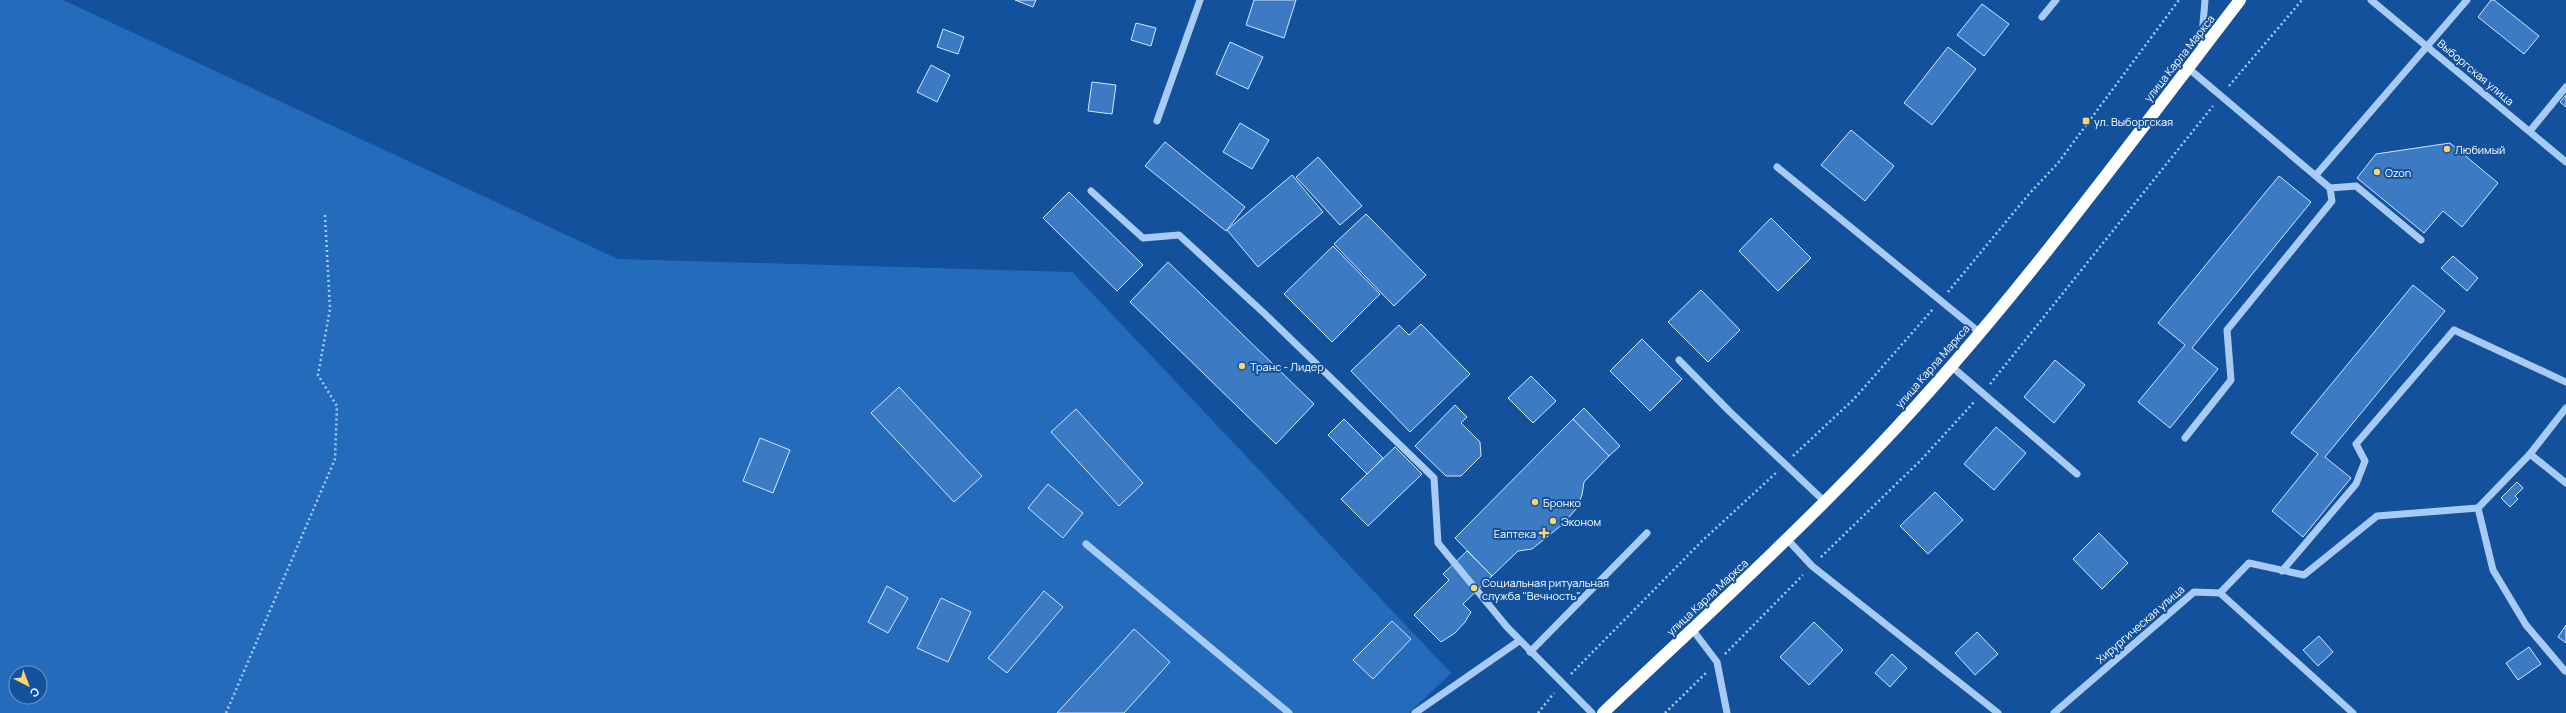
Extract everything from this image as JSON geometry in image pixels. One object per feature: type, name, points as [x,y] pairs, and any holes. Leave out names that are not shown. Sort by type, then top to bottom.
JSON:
[{"type":"highway","name":"улица Карла Маркса","points":[[1604,713],[1787,539],[1880,445],[1951,366],[2072,219],[2240,0]]},
{"type":"street","points":[[1157,121],[1200,0]]},
{"type":"street","points":[[2042,17],[2056,0]]},
{"type":"street","points":[[2201,50],[2205,0]]},
{"type":"street","name":"Выборгская улица","points":[[2371,0],[2566,162]]},
{"type":"street","points":[[2316,175],[2426,45],[2467,0]]},
{"type":"street","points":[[2185,438],[2232,380],[2227,330],[2332,201],[2330,188],[2316,175],[2188,68]]},
{"type":"street","points":[[2530,131],[2566,87]]},
{"type":"street","points":[[1777,167],[1940,302],[1979,332]]},
{"type":"street","points":[[2330,188],[2356,186],[2421,240]]},
{"type":"street","points":[[1091,191],[1143,238],[1179,235],[1265,314],[1434,478],[1438,543],[1519,641],[1592,713]]},
{"type":"street","points":[[2282,570],[2356,484],[2365,461],[2356,444],[2454,330],[2566,382]]},
{"type":"street","points":[[1679,360],[1729,411],[1786,463],[1824,501]]},
{"type":"street","points":[[1951,366],[2077,474]]},
{"type":"street","points":[[2353,713],[2220,593],[2249,563],[2304,576],[2377,516],[2478,508],[2530,454],[2566,408]]},
{"type":"street","points":[[2530,454],[2566,482]]},
{"type":"street","points":[[2478,508],[2493,570],[2526,625],[2565,671]]},
{"type":"street","points":[[1530,652],[1648,534]]},
{"type":"street","points":[[1787,539],[1812,566],[1998,713]]},
{"type":"street","points":[[1086,544],[1290,713]]},
{"type":"street","name":"Хирургическая улица","points":[[2054,713],[2194,592],[2220,593]]},
{"type":"street","points":[[1692,629],[1716,662],[1728,713]]},
{"type":"street","points":[[1415,713],[1519,641]]},
{"type":"path","points":[[1538,713],[1562,683],[1702,541],[1854,399],[1940,302],[2029,194],[2058,163],[2179,0]]},
{"type":"path","points":[[1665,713],[1812,566],[1921,460],[1982,393],[2221,96],[2302,0]]},
{"type":"path","points":[[226,713],[335,459],[337,406],[318,375],[330,309],[325,215]]},
{"type":"shaded area","points":[[0,0],[63,0],[618,259],[1072,272],[1451,673],[1409,713],[0,713]]},
{"type":"building","points":[[1015,0],[1036,0],[1033,7]]},
{"type":"building","points":[[1254,0],[1296,0],[1284,38],[1246,25]]},
{"type":"building","points":[[2491,0],[2494,0],[2539,36],[2524,54],[2478,17]]},
{"type":"building","points":[[1982,4],[2009,24],[1984,56],[1957,35]]},
{"type":"building","points":[[1136,23],[1156,28],[1151,46],[1131,40]]},
{"type":"building","points":[[943,29],[964,37],[958,54],[937,47]]},
{"type":"building","points":[[1230,42],[1263,57],[1248,89],[1216,74]]},
{"type":"building","points":[[1948,47],[1976,69],[1932,125],[1904,103]]},
{"type":"building","points":[[931,65],[950,75],[937,102],[917,92]]},
{"type":"building","points":[[1092,82],[1116,85],[1112,114],[1088,111]]},
{"type":"building","points":[[2566,95],[2566,107],[2560,102]]},
{"type":"building","points":[[1240,123],[1269,140],[1252,169],[1223,152]]},
{"type":"building","points":[[1851,130],[1894,166],[1865,201],[1821,165]]},
{"type":"building","points":[[1165,142],[1245,207],[1226,231],[1145,166]]},
{"type":"building","points":[[2450,143],[2498,183],[2462,227],[2443,211],[2424,233],[2357,178],[2376,154]]},
{"type":"building","points":[[1318,157],[1362,206],[1340,225],[1296,177]]},
{"type":"building","points":[[1292,175],[1323,212],[1258,267],[1227,230]]},
{"type":"building","points":[[2279,176],[2311,202],[2192,348],[2218,369],[2170,428],[2138,402],[2185,345],[2158,323]]},
{"type":"building","points":[[1069,192],[1143,265],[1117,291],[1043,218]]},
{"type":"building","points":[[1366,214],[1426,275],[1394,306],[1334,244]]},
{"type":"building","points":[[1771,218],[1811,258],[1778,291],[1739,251]]},
{"type":"building","points":[[1333,246],[1380,294],[1332,342],[1284,294]]},
{"type":"building","points":[[2453,256],[2478,278],[2467,291],[2441,268]]},
{"type":"building","points":[[1168,262],[1314,404],[1276,444],[1130,302]]},
{"type":"building","points":[[2413,285],[2445,311],[2325,457],[2351,478],[2303,537],[2272,511],[2318,454],[2291,433]]},
{"type":"building","points":[[1701,290],[1740,330],[1708,362],[1668,322]]},
{"type":"building","points":[[1421,324],[1470,374],[1410,432],[1351,371],[1399,325],[1409,335]]},
{"type":"building","points":[[1642,339],[1682,379],[1650,411],[1610,371]]},
{"type":"building","points":[[2055,360],[2085,385],[2054,423],[2024,397]]},
{"type":"building","points":[[1531,376],[1556,401],[1533,423],[1508,398]]},
{"type":"building","points":[[899,387],[982,476],[954,502],[871,413]]},
{"type":"building","points":[[1455,405],[1467,417],[1461,423],[1480,442],[1481,456],[1461,476],[1446,476],[1415,446]]},
{"type":"building","points":[[1584,408],[1620,446],[1609,456],[1573,419]]},
{"type":"building","points":[[1076,409],[1143,483],[1119,506],[1051,432]]},
{"type":"building","points":[[1344,419],[1383,458],[1367,474],[1328,435]]},
{"type":"building","name":"Бронко","points":[[1573,419],[1609,456],[1584,482],[1582,495],[1576,509],[1563,524],[1532,549],[1518,551],[1492,576],[1455,538]]},
{"type":"building","points":[[1996,427],[2026,453],[1994,490],[1964,464]]},
{"type":"building","points":[[760,438],[790,450],[773,493],[743,481]]},
{"type":"building","points":[[1395,447],[1422,474],[1368,526],[1341,499]]},
{"type":"building","points":[[2517,482],[2523,488],[2515,496],[2518,499],[2510,507],[2501,498]]},
{"type":"building","points":[[1048,484],[1083,513],[1063,538],[1028,508]]},
{"type":"building","points":[[1935,492],[1963,520],[1928,554],[1900,526]]},
{"type":"building","points":[[2099,533],[2128,563],[2102,589],[2073,559]]},
{"type":"building","points":[[1467,551],[1492,576],[1463,604],[1471,612],[1465,622],[1455,633],[1441,642],[1414,615],[1449,580],[1443,574]]},
{"type":"building","points":[[887,586],[908,598],[888,633],[868,622]]},
{"type":"building","points":[[1044,591],[1063,607],[1007,673],[988,658]]},
{"type":"building","points":[[941,598],[971,612],[948,662],[917,648]]},
{"type":"building","points":[[1392,621],[1411,639],[1373,679],[1353,660]]},
{"type":"building","points":[[1814,622],[1843,650],[1809,685],[1780,657]]},
{"type":"building","points":[[2566,625],[2566,643],[2558,637]]},
{"type":"building","points":[[1134,629],[1170,662],[1124,713],[1057,713]]},
{"type":"building","points":[[1977,632],[1998,654],[1975,675],[1955,653]]},
{"type":"building","points":[[2319,636],[2333,652],[2318,666],[2303,650]]},
{"type":"building","points":[[2529,647],[2541,664],[2518,680],[2506,663]]},
{"type":"building","points":[[1892,654],[1907,668],[1890,687],[1875,673]]},
{"type":"place","name":"ул. Выборгская","points":[[2086,121]]},
{"type":"place","name":"Любимый","points":[[2447,149]]},
{"type":"place","name":"Ozon","points":[[2377,172]]},
{"type":"place","name":"Транс - Лидер","points":[[1242,366]]},
{"type":"place","name":"Бронко","points":[[1535,502]]},
{"type":"place","name":"Эконом","points":[[1553,521]]},
{"type":"place","name":"Еаптека","points":[[1544,533]]},
{"type":"place","name":"Социальная ритуальная служба \"Вечность\"","points":[[1474,588]]}]
